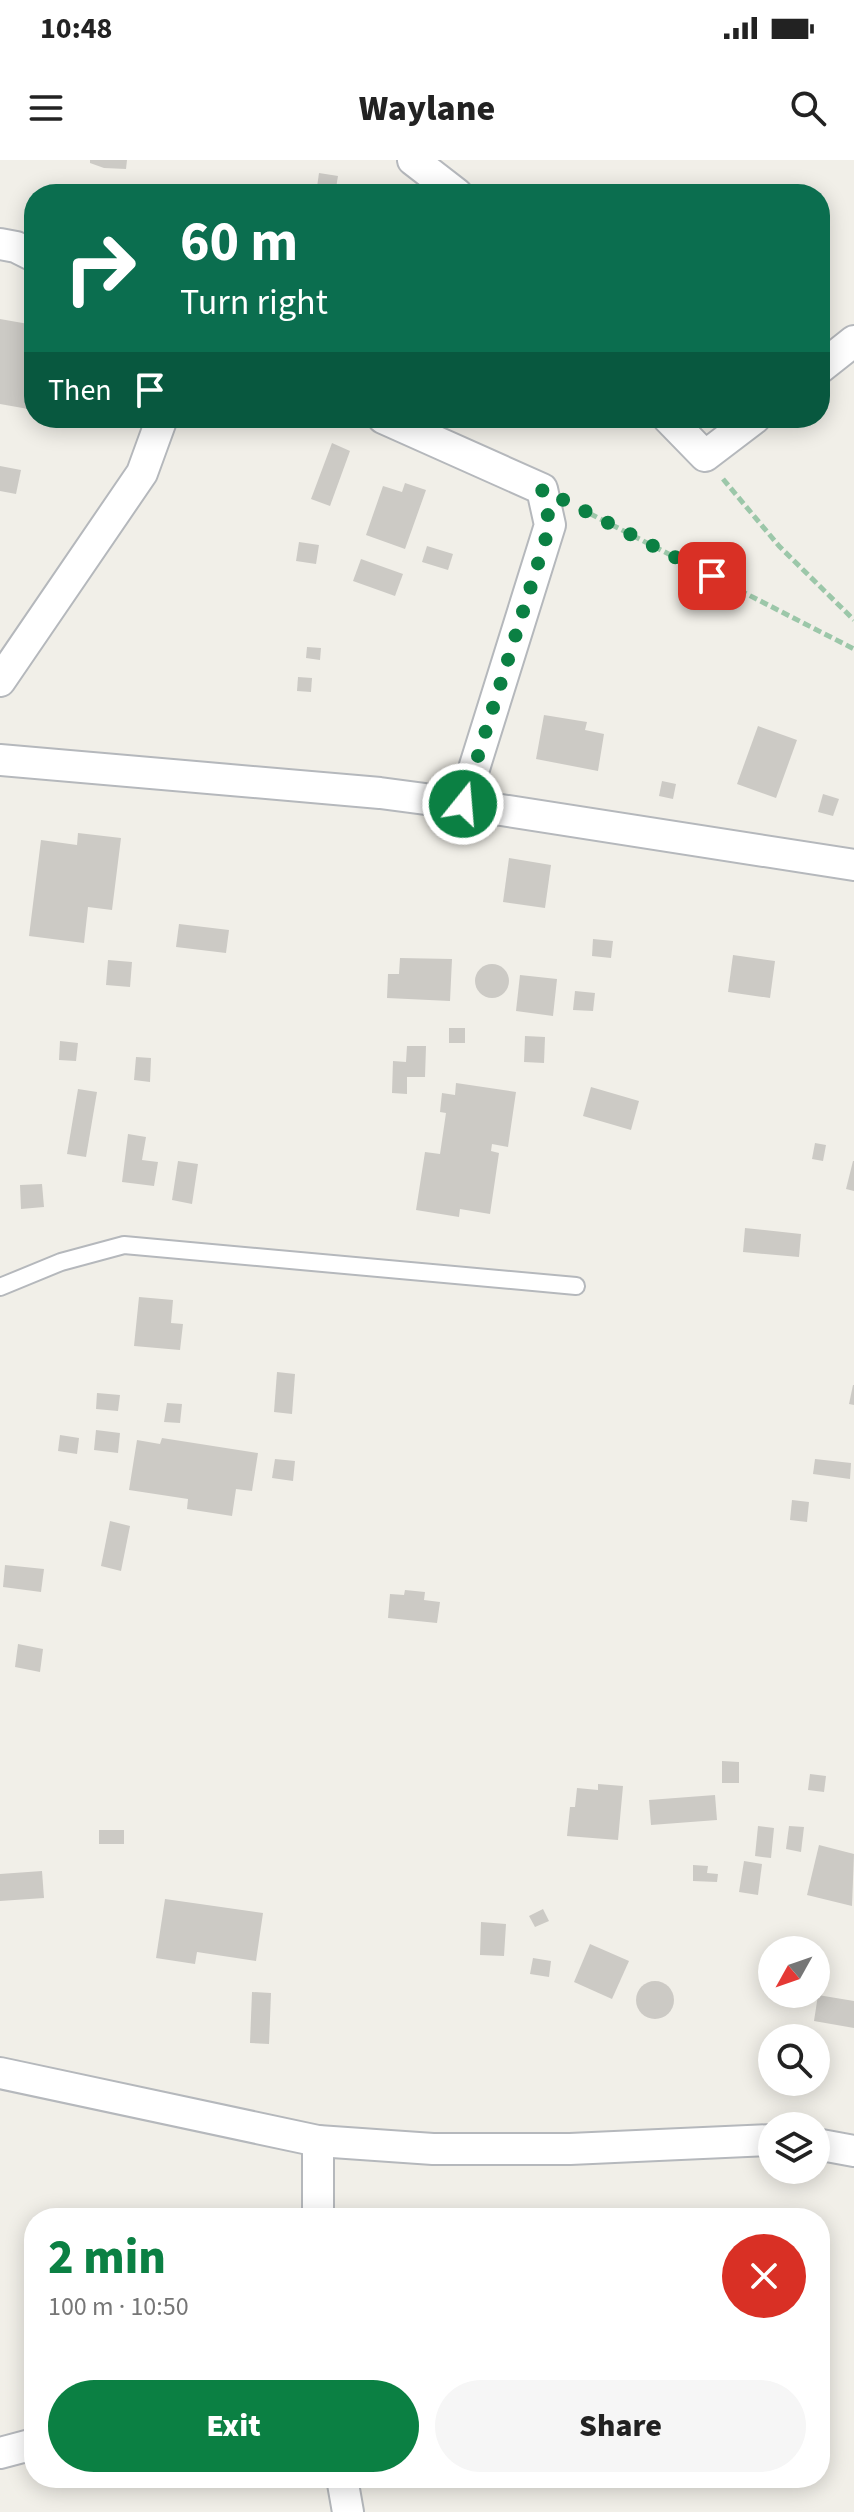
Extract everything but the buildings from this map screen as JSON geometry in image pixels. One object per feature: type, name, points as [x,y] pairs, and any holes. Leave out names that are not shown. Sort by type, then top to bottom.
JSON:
[{"type":"street","points":[[413,160],[444,184]]},
{"type":"street","points":[[0,244],[24,251]]},
{"type":"street","points":[[830,360],[854,341]]},
{"type":"street","points":[[0,681],[142,473],[158,428]]},
{"type":"street","points":[[405,428],[542,489],[550,525],[463,804]]},
{"type":"street","points":[[678,428],[705,456],[742,428]]},
{"type":"street","points":[[0,760],[380,793],[854,865]]},
{"type":"street","points":[[0,2073],[318,2141],[433,2149],[524,2149],[758,2141]]},
{"type":"street","points":[[318,2141],[318,2208]]},
{"type":"street","points":[[830,2147],[854,2151]]},
{"type":"street","points":[[0,2453],[24,2447]]},
{"type":"street","points":[[344,2488],[348,2512]]},
{"type":"lane","points":[[0,1287],[61,1262],[124,1245],[576,1286]]},
{"type":"path","points":[[705,456],[779,546],[854,620]]},
{"type":"path","points":[[542,489],[854,649]]},
{"type":"route","points":[[463,804],[550,525],[542,489],[712,576]]}]
